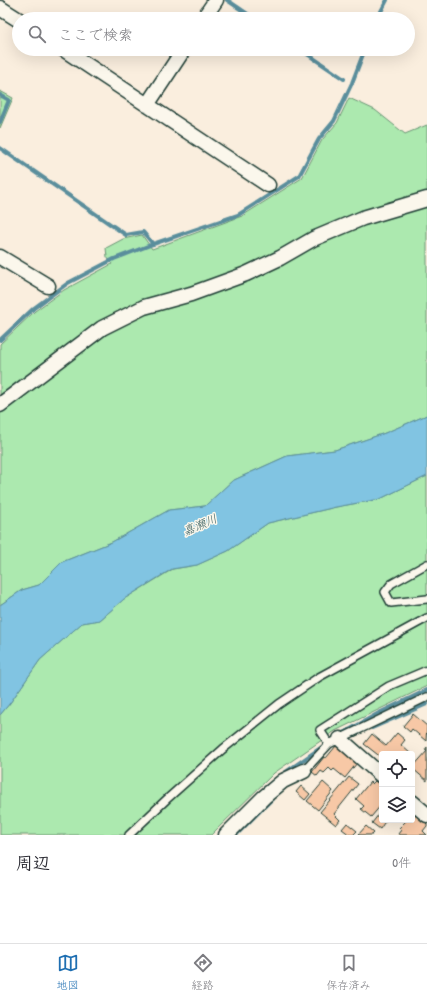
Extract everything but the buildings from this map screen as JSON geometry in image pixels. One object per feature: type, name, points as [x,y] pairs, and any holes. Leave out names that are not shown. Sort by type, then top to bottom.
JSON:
[{"type":"street","points":[[208,12],[216,0]]},
{"type":"street","points":[[0,8],[12,16]]},
{"type":"street","points":[[74,56],[268,185]]},
{"type":"street","points":[[147,105],[179,56]]},
{"type":"street","points":[[0,405],[102,328],[144,307],[191,294],[246,274],[280,258],[313,239],[356,221],[427,200]]},
{"type":"street","points":[[0,257],[48,286]]},
{"type":"street","points":[[335,741],[379,774]]},
{"type":"street","points":[[226,835],[264,797],[283,781],[304,770]]},
{"type":"street","points":[[415,805],[427,815]]},
{"type":"lane","points":[[427,564],[391,584],[385,592],[391,603],[427,599]]},
{"type":"lane","points":[[129,835],[212,759],[278,704],[319,677],[427,618]]},
{"type":"lane","points":[[335,741],[324,736],[320,730],[389,686],[427,670]]},
{"type":"lane","points":[[304,770],[335,741],[427,697]]},
{"type":"green space","points":[[0,91],[13,98],[0,128]]},
{"type":"green space","points":[[349,98],[375,110],[405,134],[427,125],[427,415],[385,433],[335,450],[287,456],[232,481],[205,506],[169,510],[112,542],[62,562],[39,585],[22,590],[0,605],[0,344],[35,311],[64,290],[112,264],[107,257],[106,248],[123,239],[142,235],[152,249],[242,216],[302,178],[322,140],[337,123]]},
{"type":"green space","points":[[427,476],[427,686],[335,731],[274,773],[211,835],[0,835],[0,715],[40,660],[82,623],[100,620],[124,599],[173,569],[197,565],[228,551],[268,523],[336,507],[380,499]]},
{"type":"water","name":"嘉瀬川","points":[[427,415],[427,476],[380,499],[336,507],[268,523],[228,551],[197,565],[172,569],[124,599],[100,620],[82,623],[40,660],[0,715],[0,605],[22,590],[39,585],[62,562],[112,542],[169,510],[205,506],[232,481],[287,456],[335,450],[385,433]]},
{"type":"waterway","points":[[227,0],[245,12]]},
{"type":"waterway","points":[[381,12],[387,0]]},
{"type":"waterway","points":[[310,56],[344,79]]},
{"type":"waterway","points":[[0,340],[34,308],[68,283],[114,259],[238,215],[299,176],[319,139],[334,121],[352,83],[362,56]]},
{"type":"waterway","points":[[0,95],[9,100],[0,122]]},
{"type":"waterway","points":[[0,148],[126,235],[143,232],[153,244]]},
{"type":"waterway","points":[[342,734],[379,713],[427,690]]},
{"type":"waterway","points":[[372,728],[427,704]]},
{"type":"waterway","points":[[283,774],[325,745]]},
{"type":"waterway","points":[[236,835],[272,799]]}]
